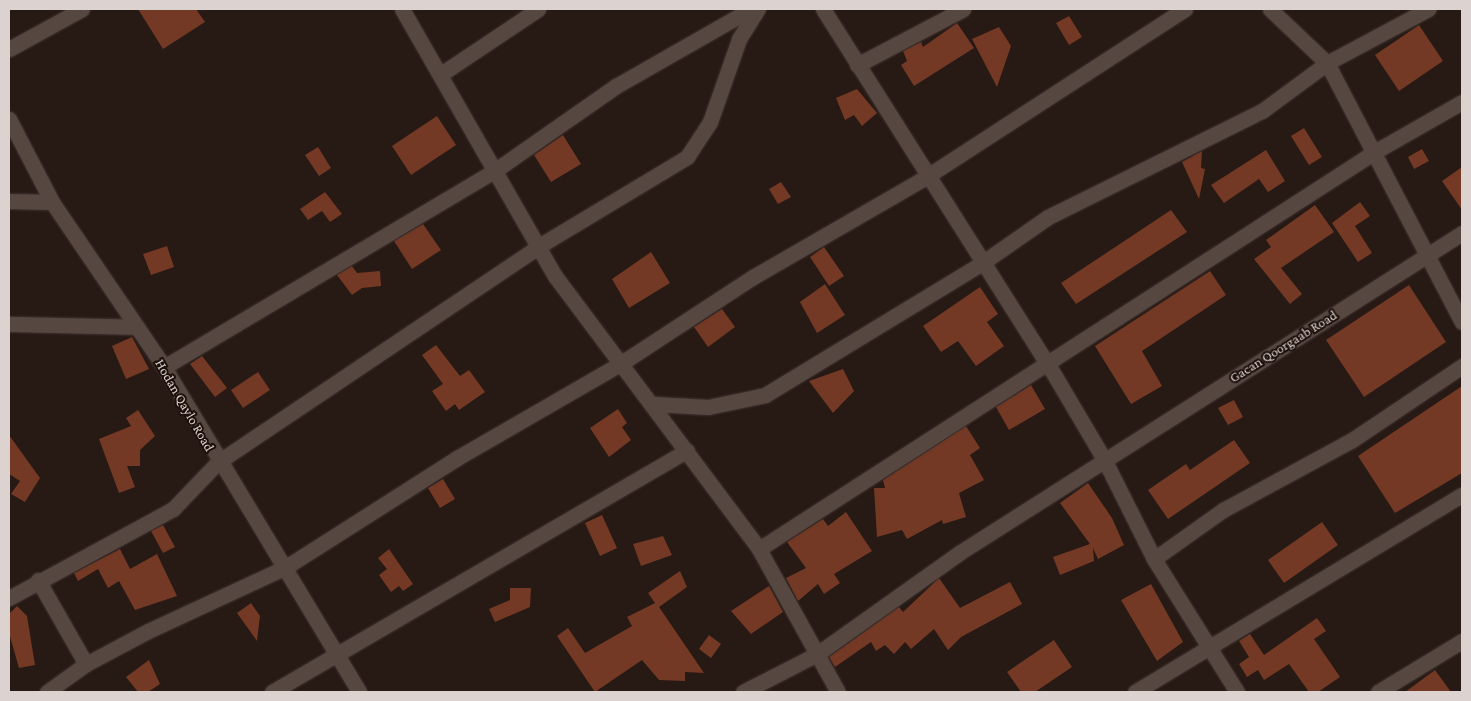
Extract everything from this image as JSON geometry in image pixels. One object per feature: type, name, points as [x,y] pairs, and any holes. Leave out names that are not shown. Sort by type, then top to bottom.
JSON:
[{"type":"street","points":[[9,49],[82,9]]},
{"type":"street","points":[[402,9],[497,169],[555,276],[623,362],[759,550],[838,692]]},
{"type":"street","points":[[441,74],[538,9]]},
{"type":"street","points":[[164,367],[497,169],[616,86],[751,9]]},
{"type":"street","points":[[9,598],[38,580],[173,509],[218,462],[539,246],[687,157],[710,122],[739,39],[758,9]]},
{"type":"street","points":[[822,9],[926,177],[1049,366],[1104,458],[1154,559],[1237,692]]},
{"type":"street","points":[[857,65],[963,9]]},
{"type":"street","points":[[47,692],[86,664],[286,567],[457,458],[623,362],[752,277],[926,177],[1185,9]]},
{"type":"street","points":[[1270,9],[1327,63],[1376,150],[1424,257],[1462,322]]},
{"type":"street","points":[[654,404],[708,407],[765,395],[982,263],[1094,192],[1262,111],[1327,63],[1428,9]]},
{"type":"street","points":[[759,550],[1049,366],[1376,150],[1462,102]]},
{"type":"street","name":"Hodan Qaylo Road","points":[[9,119],[52,202],[164,367],[218,462],[286,567],[359,692]]},
{"type":"street","points":[[9,201],[52,202]]},
{"type":"street","name":"Gacan Qoorgaab Road","points":[[743,692],[817,654],[959,553],[1104,458],[1462,233]]},
{"type":"street","points":[[9,324],[138,327]]},
{"type":"street","points":[[1154,559],[1223,510],[1352,440],[1462,366]]},
{"type":"street","points":[[272,692],[686,450]]},
{"type":"street","points":[[1135,692],[1462,495]]},
{"type":"street","points":[[38,580],[86,664]]},
{"type":"street","points":[[1378,692],[1462,641]]},
{"type":"building","points":[[138,9],[196,9],[205,22],[163,49]]},
{"type":"building","points":[[1069,16],[1082,37],[1069,45],[1056,23]]},
{"type":"building","points":[[957,23],[974,48],[914,86],[901,65],[907,61],[903,51],[921,42],[923,47]]},
{"type":"building","points":[[1419,25],[1443,61],[1399,91],[1375,55]]},
{"type":"building","points":[[999,27],[1011,46],[997,87],[972,39]]},
{"type":"building","points":[[857,89],[877,113],[862,126],[854,115],[845,120],[836,98]]},
{"type":"building","points":[[437,116],[456,145],[411,175],[392,146]]},
{"type":"building","points":[[1304,128],[1322,157],[1309,165],[1291,136]]},
{"type":"building","points":[[563,135],[581,164],[551,182],[534,155]]},
{"type":"building","points":[[318,147],[331,168],[319,176],[305,155]]},
{"type":"building","points":[[1422,149],[1429,161],[1414,169],[1408,157]]},
{"type":"building","points":[[1266,150],[1285,181],[1268,192],[1259,179],[1224,203],[1211,185]]},
{"type":"building","points":[[1202,151],[1201,168],[1205,169],[1199,199],[1182,162]]},
{"type":"building","points":[[1462,167],[1462,210],[1442,181]]},
{"type":"building","points":[[781,182],[791,197],[778,204],[769,189]]},
{"type":"building","points":[[325,192],[342,214],[330,222],[322,211],[308,220],[300,209]]},
{"type":"building","points":[[1360,202],[1370,216],[1355,226],[1372,253],[1358,262],[1332,223]]},
{"type":"building","points":[[1315,205],[1334,232],[1281,268],[1302,294],[1290,304],[1254,259],[1271,247],[1266,240]]},
{"type":"building","points":[[1171,210],[1187,232],[1076,304],[1061,283]]},
{"type":"building","points":[[423,224],[441,250],[412,269],[394,241]]},
{"type":"building","points":[[167,246],[174,267],[151,275],[143,254]]},
{"type":"building","points":[[824,247],[844,276],[829,286],[810,257]]},
{"type":"building","points":[[651,252],[670,283],[629,308],[612,279]]},
{"type":"building","points":[[352,266],[357,273],[380,271],[381,286],[362,288],[352,295],[337,275]]},
{"type":"building","points":[[1210,271],[1226,295],[1142,351],[1162,386],[1131,404],[1095,346]]},
{"type":"building","points":[[825,284],[845,315],[817,333],[800,302]]},
{"type":"building","points":[[1409,285],[1446,342],[1364,397],[1326,340]]},
{"type":"building","points":[[980,287],[998,314],[987,322],[1004,346],[976,366],[958,341],[941,352],[923,326]]},
{"type":"building","points":[[722,309],[735,327],[708,347],[694,327]]},
{"type":"building","points":[[132,337],[149,369],[126,379],[112,346]]},
{"type":"building","points":[[436,345],[460,376],[469,370],[485,392],[459,410],[455,404],[446,411],[432,391],[443,384],[422,355]]},
{"type":"building","points":[[202,356],[227,388],[215,397],[190,364]]},
{"type":"building","points":[[843,369],[854,391],[833,413],[809,381]]},
{"type":"building","points":[[258,372],[270,390],[243,408],[231,390]]},
{"type":"building","points":[[1031,385],[1045,409],[1009,430],[996,407]]},
{"type":"building","points":[[1462,386],[1462,473],[1395,513],[1358,456]]},
{"type":"building","points":[[1234,400],[1243,417],[1228,425],[1218,408]]},
{"type":"building","points":[[618,409],[627,423],[622,427],[631,440],[609,457],[590,428]]},
{"type":"building","points":[[138,410],[155,436],[140,450],[140,466],[127,466],[135,487],[119,493],[99,439],[131,426],[126,418]]},
{"type":"building","points":[[966,426],[980,448],[970,455],[984,480],[959,493],[966,517],[943,524],[942,520],[907,539],[902,530],[877,537],[874,488],[885,488],[883,480]]},
{"type":"building","points":[[9,435],[40,478],[25,502],[11,494],[20,481],[9,474]]},
{"type":"building","points":[[1234,440],[1250,463],[1168,519],[1148,490],[1186,464],[1190,470]]},
{"type":"building","points":[[443,479],[455,499],[440,508],[428,488]]},
{"type":"building","points":[[1088,483],[1112,518],[1124,545],[1098,559],[1093,548],[1094,561],[1060,575],[1053,557],[1090,544],[1060,503]]},
{"type":"building","points":[[846,512],[872,551],[834,574],[840,583],[824,594],[818,584],[798,601],[786,578],[806,568],[787,542],[823,519],[828,526]]},
{"type":"building","points":[[602,515],[617,548],[600,556],[585,523]]},
{"type":"building","points":[[1322,522],[1338,545],[1284,583],[1268,560]]},
{"type":"building","points":[[163,525],[175,547],[163,553],[151,531]]},
{"type":"building","points":[[663,536],[672,555],[641,566],[633,544]]},
{"type":"building","points":[[120,549],[130,569],[157,554],[177,596],[135,610],[119,581],[108,588],[98,569],[78,581],[74,573]]},
{"type":"building","points":[[389,549],[413,584],[403,591],[399,586],[391,592],[379,575],[387,569],[378,558]]},
{"type":"building","points":[[680,571],[687,587],[659,607],[704,673],[685,672],[685,681],[659,680],[642,660],[595,692],[557,636],[568,628],[585,653],[632,626],[627,617],[655,603],[648,593]]},
{"type":"building","points":[[939,578],[960,608],[1010,582],[1022,604],[961,637],[948,650],[934,629],[911,649],[905,642],[894,654],[885,645],[876,651],[871,642],[835,667],[829,657],[899,607],[903,612]]},
{"type":"building","points":[[1151,584],[1183,642],[1157,661],[1121,600]]},
{"type":"building","points":[[769,586],[783,612],[751,634],[731,611]]},
{"type":"building","points":[[510,588],[531,588],[530,607],[495,622],[489,609],[510,600]]},
{"type":"building","points":[[251,603],[260,616],[257,641],[237,613]]},
{"type":"building","points":[[17,606],[27,616],[35,665],[19,668],[9,633],[9,614]]},
{"type":"building","points":[[1317,618],[1326,631],[1314,639],[1340,677],[1318,692],[1309,692],[1289,664],[1264,680],[1258,670],[1247,677],[1239,664],[1249,657],[1239,641],[1250,634],[1264,655]]},
{"type":"building","points":[[709,635],[721,644],[711,658],[699,649]]},
{"type":"building","points":[[1054,640],[1072,667],[1035,692],[1021,692],[1007,672]]},
{"type":"building","points":[[149,660],[160,684],[148,692],[138,692],[126,677]]},
{"type":"building","points":[[1435,670],[1451,692],[1405,692]]}]
